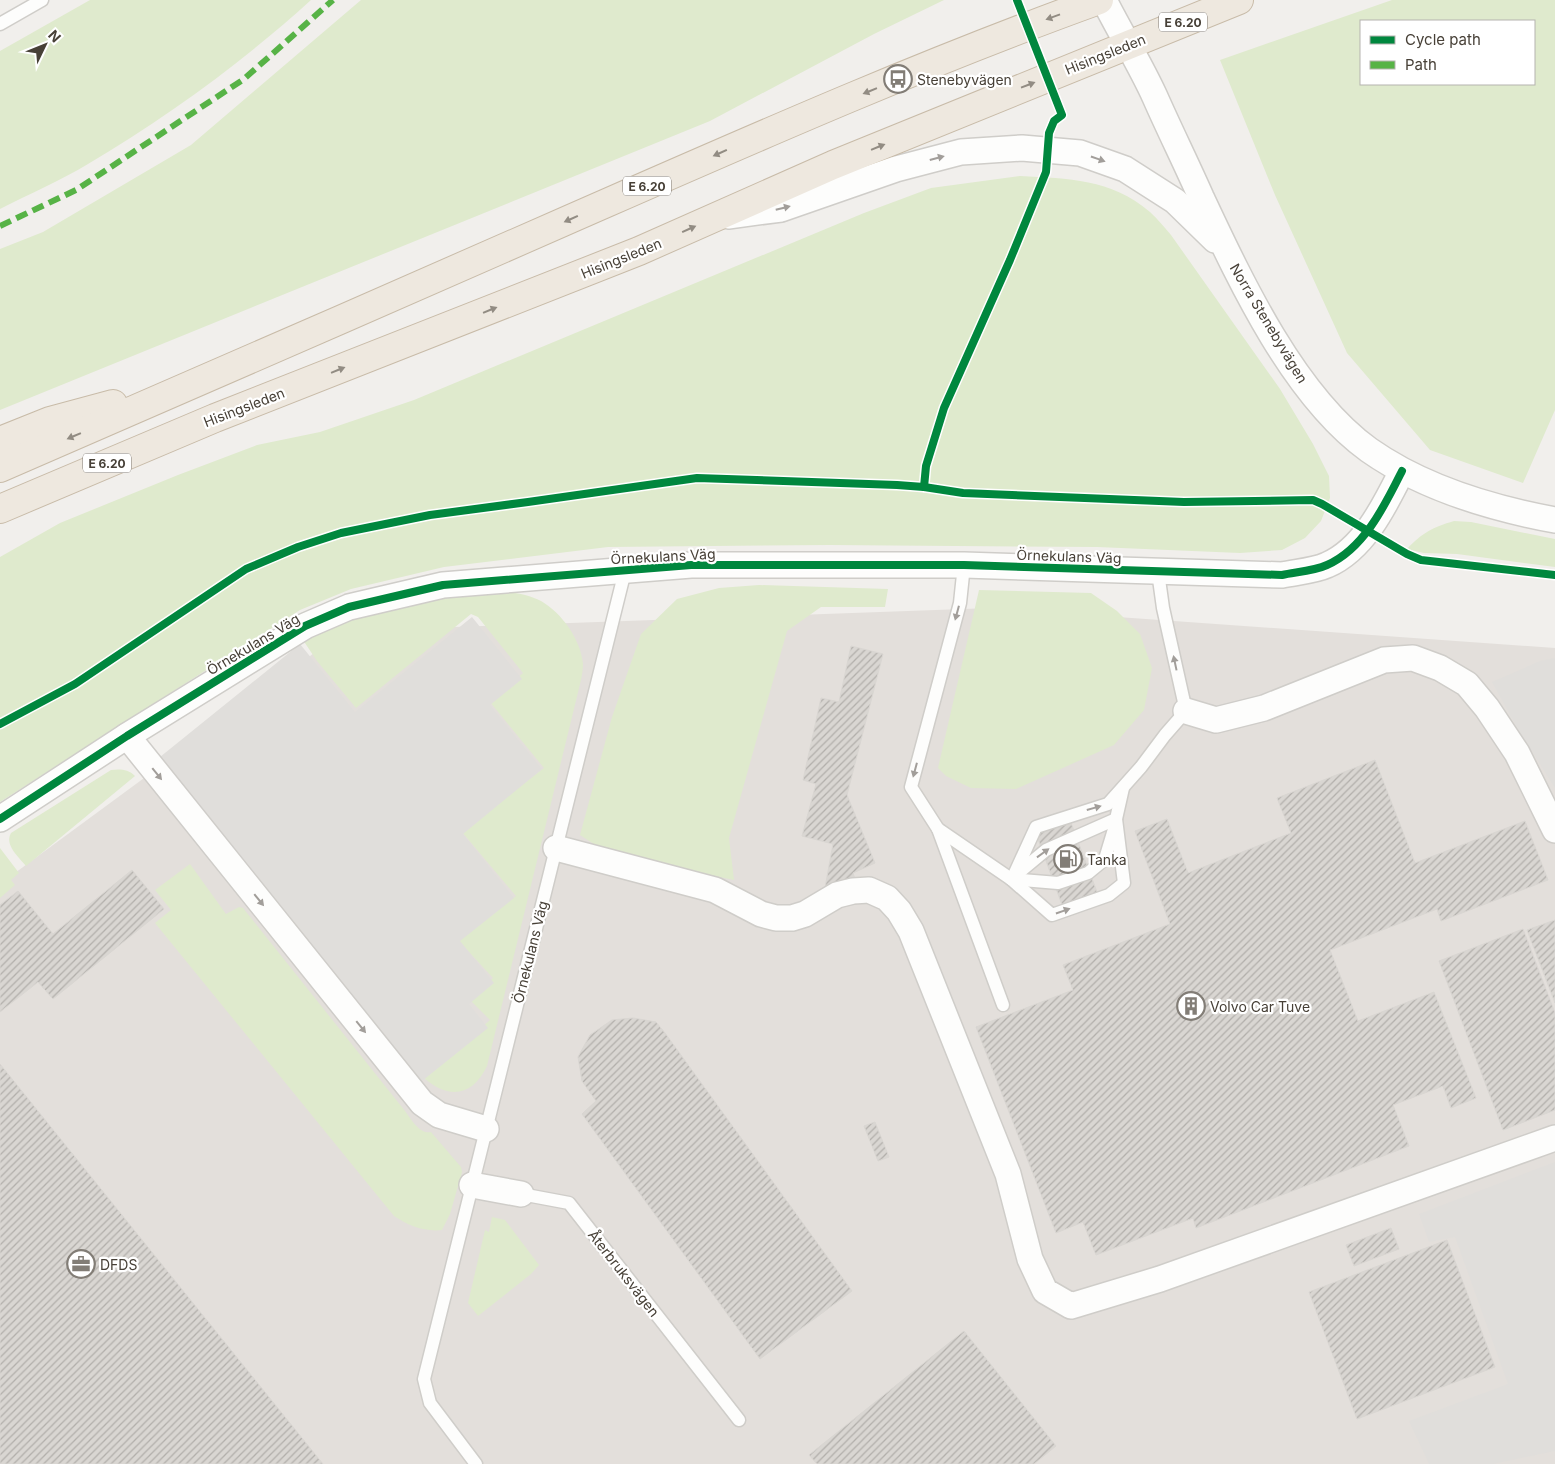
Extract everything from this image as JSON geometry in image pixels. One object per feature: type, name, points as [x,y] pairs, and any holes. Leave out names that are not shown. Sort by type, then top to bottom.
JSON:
[{"type":"highway","name":"E 6.20","points":[[0,468],[749,140],[1026,26],[1099,0]]},
{"type":"highway","name":"Hisingsleden","points":[[0,508],[214,418],[630,255],[833,165],[1239,0]]},
{"type":"highway","points":[[0,441],[50,420],[199,382]]},
{"type":"highway","points":[[0,527],[214,418]]},
{"type":"street","name":"Norra Stenebyvägen","points":[[1104,0],[1150,88],[1226,250],[1259,312],[1304,384],[1348,431],[1368,449],[1402,471],[1436,486],[1494,506],[1555,520]]},
{"type":"street","points":[[718,217],[781,209],[896,169],[961,152],[1022,148],[1080,153],[1125,169],[1175,201],[1226,250]]},
{"type":"street","name":"Örnekulans Väg","points":[[0,819],[127,736],[305,626],[349,606],[443,585],[691,566],[964,565],[1158,572],[1282,574],[1327,566],[1348,552],[1368,530],[1390,495],[1402,471]]},
{"type":"street","points":[[1186,711],[1216,720],[1225,718],[1264,708],[1384,660],[1413,658],[1440,668],[1467,684],[1488,708],[1517,753],[1555,830]]},
{"type":"street","points":[[127,736],[422,1102],[439,1115],[486,1129]]},
{"type":"street","points":[[556,848],[715,890],[760,914],[776,918],[792,918],[805,914],[837,895],[853,891],[869,890],[886,898],[899,911],[911,931],[1008,1174],[1030,1259],[1045,1291],[1070,1306],[1160,1278],[1555,1138]]},
{"type":"street","name":"Återbruksvägen","points":[[472,1185],[521,1194]]},
{"type":"lane","points":[[0,24],[42,0]]},
{"type":"lane","points":[[964,565],[960,603],[910,787],[938,829],[1003,1005]]},
{"type":"lane","name":"Örnekulans Väg","points":[[476,1464],[430,1403],[424,1379],[625,571]]},
{"type":"lane","points":[[1012,879],[1036,827],[1108,804],[1186,711],[1163,608],[1158,572]]},
{"type":"lane","points":[[1012,879],[1058,883],[1088,874],[1105,859],[1122,788]]},
{"type":"lane","points":[[938,829],[1012,879],[1052,915],[1109,895],[1124,883],[1116,819]]},
{"type":"lane","points":[[1012,879],[1046,850],[1116,819]]},
{"type":"lane","name":"Återbruksvägen","points":[[521,1194],[569,1203],[739,1420]]},
{"type":"shaded area","points":[[991,608],[1555,648],[1555,1464],[0,1464],[0,884],[344,631]]},
{"type":"shaded area","points":[[472,617],[522,679],[490,705],[542,769],[463,834],[514,898],[460,941],[494,983],[469,1004],[488,1028],[422,1081],[160,757],[300,644],[355,712]]},
{"type":"shaded area","points":[[1555,658],[1555,788],[1518,729],[1492,682],[1540,661]]},
{"type":"shaded area","points":[[1555,1162],[1555,1451],[1493,1464],[1429,1464],[1409,1421],[1508,1384],[1455,1237],[1429,1242],[1419,1214]]},
{"type":"green space","points":[[90,0],[311,0],[232,67],[146,128],[77,170],[0,209],[0,51]]},
{"type":"green space","points":[[361,0],[944,0],[874,34],[710,121],[0,410],[0,249],[43,232],[191,145]]},
{"type":"green space","points":[[1392,0],[1555,0],[1555,410],[1523,483],[1430,450],[1347,353],[1275,195],[1220,60]]},
{"type":"green space","points":[[1020,176],[1088,182],[1120,192],[1150,212],[1171,235],[1280,389],[1313,444],[1329,476],[1330,498],[1321,521],[1305,538],[1282,550],[1240,553],[1097,547],[830,545],[608,547],[444,567],[351,589],[300,610],[0,802],[0,557],[60,523],[178,475],[257,445],[320,432],[414,400],[864,213],[931,188]]},
{"type":"green space","points":[[1454,521],[1471,522],[1555,539],[1555,567],[1457,554],[1424,553],[1407,549],[1428,531]]},
{"type":"green space","points":[[759,585],[888,589],[885,607],[821,607],[787,631],[729,838],[734,880],[672,867],[617,859],[580,835],[612,717],[641,634],[677,599],[719,588]]},
{"type":"green space","points":[[496,590],[530,597],[549,606],[569,628],[579,646],[583,668],[487,1066],[475,1084],[460,1092],[451,1092],[442,1090],[424,1078],[490,1020],[470,1000],[493,978],[459,941],[516,896],[462,832],[544,768],[490,702],[523,673],[478,617],[471,614],[356,708],[317,661],[303,640],[359,614],[397,605]]},
{"type":"green space","points":[[979,590],[1091,593],[1117,611],[1140,634],[1152,668],[1144,710],[1114,745],[1016,789],[971,788],[946,776],[938,768]]},
{"type":"green space","points":[[111,770],[124,770],[135,776],[26,866],[16,855],[9,842],[11,833]]},
{"type":"green space","points":[[0,848],[19,873],[11,880],[15,885],[0,898]]},
{"type":"green space","points":[[190,864],[226,914],[239,907],[243,908],[413,1122],[423,1131],[431,1132],[461,1167],[462,1172],[450,1214],[442,1230],[417,1228],[394,1216],[155,923],[171,910],[155,890]]},
{"type":"green space","points":[[492,1217],[505,1220],[539,1265],[531,1274],[478,1316],[468,1303],[485,1230],[489,1232]]},
{"type":"building","points":[[851,646],[883,654],[847,795],[875,863],[853,873],[856,882],[825,888],[833,844],[802,836],[816,784],[803,780],[821,698],[839,702]]},
{"type":"building","name":"Volvo Car Tuve","points":[[1375,760],[1415,863],[1525,821],[1548,880],[1441,921],[1437,909],[1330,950],[1358,1021],[1434,992],[1476,1098],[1451,1108],[1443,1086],[1393,1105],[1409,1146],[1196,1228],[1193,1218],[1096,1255],[1083,1222],[1056,1233],[976,1027],[1073,990],[1063,965],[1170,924],[1135,831],[1167,819],[1188,873],[1291,833],[1277,798]]},
{"type":"building","points":[[1068,815],[1100,900],[1065,913],[1034,828]]},
{"type":"building","points":[[132,870],[164,909],[53,999],[38,982],[0,1012],[0,905],[18,891],[53,934]]},
{"type":"building","points":[[1555,920],[1555,1003],[1527,930]]},
{"type":"building","points":[[1523,929],[1555,1013],[1555,1110],[1503,1130],[1439,961]]},
{"type":"building","points":[[633,1018],[656,1022],[665,1033],[852,1291],[760,1359],[582,1114],[596,1101],[582,1081],[578,1057],[590,1035],[612,1020]]},
{"type":"building","name":"DFDS","points":[[0,1064],[323,1464],[0,1464]]},
{"type":"building","points":[[875,1122],[889,1157],[878,1161],[864,1126]]},
{"type":"building","points":[[1391,1228],[1399,1249],[1354,1266],[1346,1245]]},
{"type":"building","points":[[1447,1240],[1495,1367],[1357,1419],[1309,1292]]},
{"type":"building","points":[[964,1331],[1056,1446],[1034,1464],[817,1464],[809,1455]]},
{"type":"marked path","points":[[0,226],[76,190],[244,79],[333,0]]},
{"type":"cycle path","points":[[924,487],[926,466],[944,408],[1010,260],[1046,172],[1049,133],[1054,121],[1062,115],[1017,0]]},
{"type":"cycle path","points":[[0,819],[127,736],[305,626],[349,607],[443,585],[691,565],[964,565],[1282,575],[1322,567],[1340,558],[1352,548],[1372,525],[1402,471]]},
{"type":"cycle path","points":[[0,724],[75,684],[246,569],[298,547],[341,533],[430,515],[697,478],[897,485],[963,493],[1184,502],[1313,500],[1407,554],[1421,560],[1555,575]]},
{"type":"place","name":"Stenebyvägen","points":[[898,79]]},
{"type":"place","name":"Tanka","points":[[1068,859]]},
{"type":"place","name":"Volvo Car Tuve","points":[[1191,1006]]},
{"type":"place","name":"DFDS","points":[[81,1264]]}]
